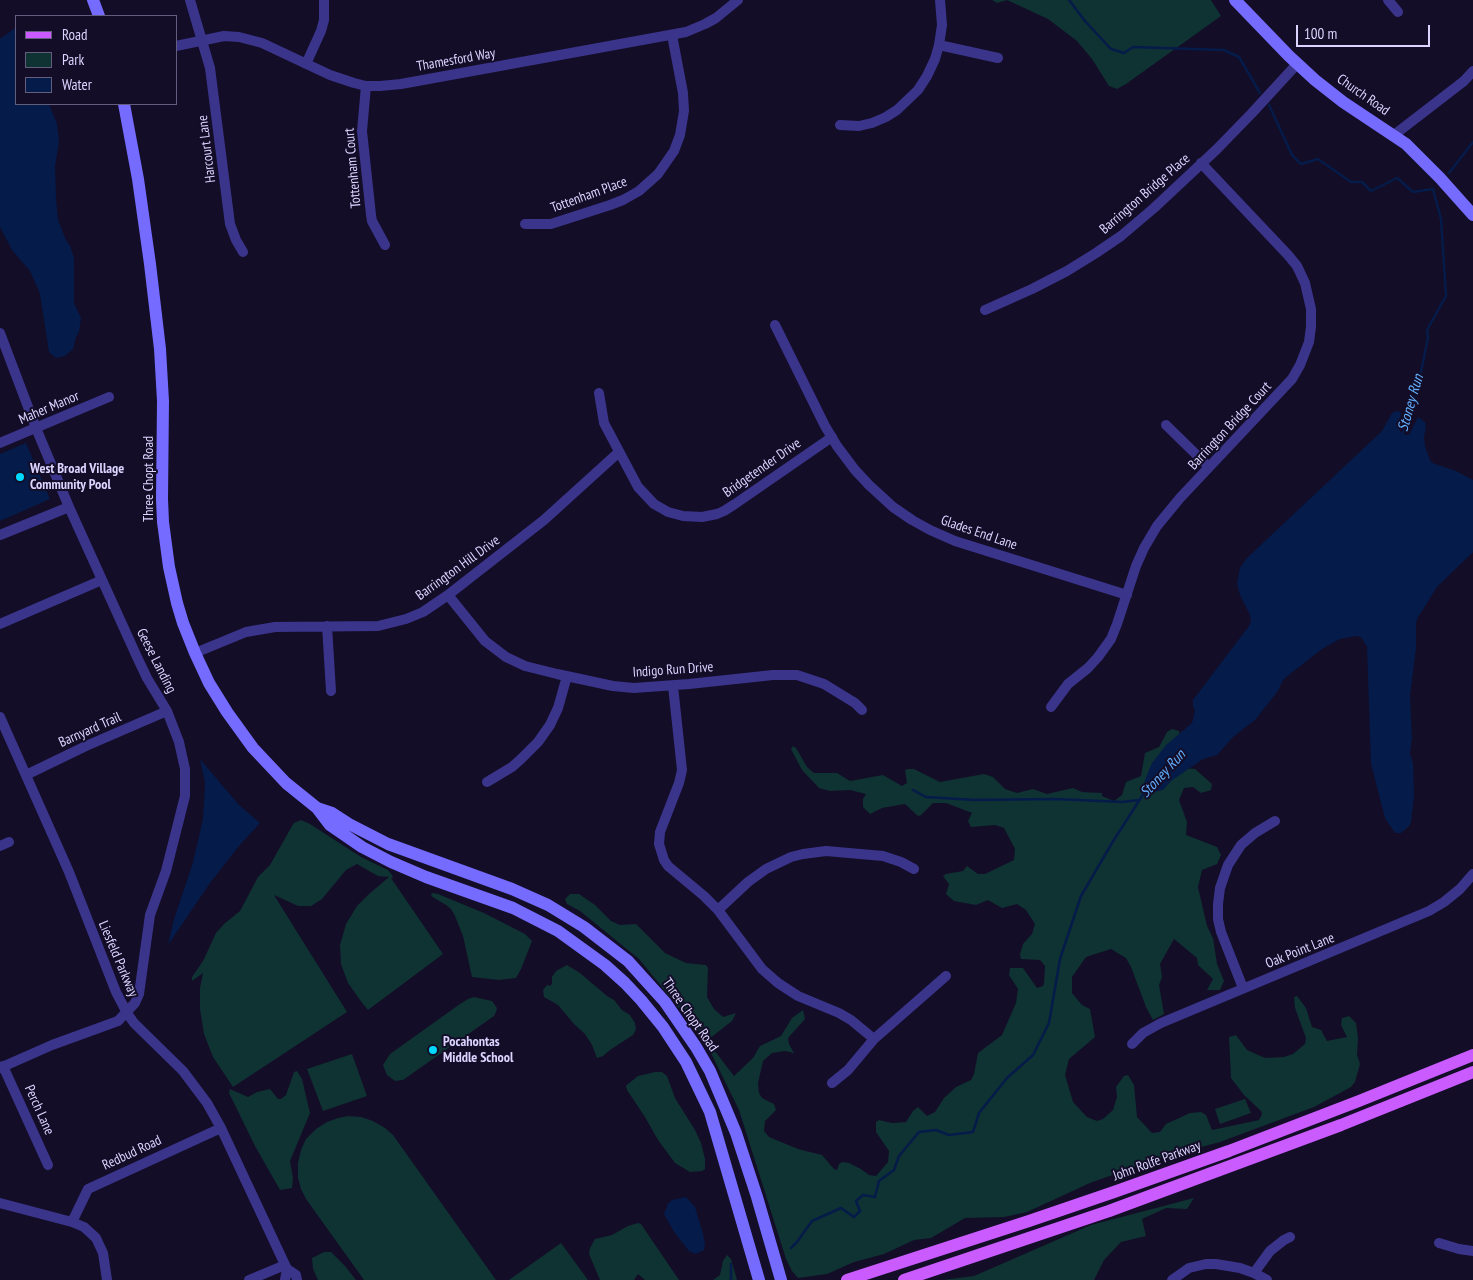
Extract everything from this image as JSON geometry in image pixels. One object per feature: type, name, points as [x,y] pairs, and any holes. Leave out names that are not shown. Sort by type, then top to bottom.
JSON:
[{"type":"main road","points":[[93,0],[99,15]]},
{"type":"main road","name":"Church Road","points":[[1235,0],[1297,64],[1343,102],[1406,144],[1473,215]]},
{"type":"main road","name":"Three Chopt Road","points":[[124,105],[138,179],[160,349],[163,401],[162,499],[169,567],[177,603],[195,653],[209,683],[239,729],[268,764],[286,783],[316,808],[330,825],[362,847],[391,862],[434,880],[513,908],[558,931],[600,961],[636,994],[654,1015],[686,1062],[710,1112],[759,1280]]},
{"type":"main road","name":"Three Chopt Road","points":[[316,808],[332,813],[388,844],[512,889],[548,905],[584,927],[628,961],[665,1002],[710,1071],[736,1133],[781,1280]]},
{"type":"main road","name":"John Rolfe Parkway","points":[[847,1280],[1029,1222],[1123,1189],[1349,1105],[1473,1055]]},
{"type":"main road","points":[[904,1280],[998,1250],[1127,1205],[1341,1125],[1473,1072]]},
{"type":"street","name":"Harcourt Lane","points":[[190,0],[210,68],[214,90],[230,224],[243,252]]},
{"type":"street","name":"Thamesford Way","points":[[178,46],[224,36],[239,37],[262,43],[330,75],[366,86],[401,84],[686,32],[705,24],[725,12],[738,0]]},
{"type":"street","points":[[840,125],[859,126],[886,117],[897,110],[918,90],[935,60],[939,45],[942,24],[940,0]]},
{"type":"street","points":[[1388,0],[1398,12]]},
{"type":"street","points":[[306,64],[321,31],[324,20],[324,1]]},
{"type":"street","name":"Tottenham Place","points":[[525,224],[551,224],[610,205],[639,191],[658,174],[674,151],[680,135],[684,111],[683,93],[672,34]]},
{"type":"street","points":[[939,45],[998,58]]},
{"type":"street","name":"Barrington Bridge Place","points":[[985,310],[1067,271],[1121,236],[1154,208],[1201,163],[1252,113],[1297,64]]},
{"type":"street","points":[[1394,135],[1464,81],[1473,71]]},
{"type":"street","name":"Tottenham Court","points":[[366,86],[362,131],[371,215],[372,221],[385,245]]},
{"type":"street","name":"Barrington Bridge Court","points":[[1051,707],[1068,684],[1098,658],[1110,639],[1144,548],[1157,526],[1180,498],[1292,379],[1309,342],[1312,319],[1309,297],[1297,266],[1201,163]]},
{"type":"street","name":"Glades End Lane","points":[[775,325],[832,437],[855,470],[893,507],[930,530],[955,541],[1126,596]]},
{"type":"street","name":"Geese Landing","points":[[0,333],[4,354],[69,507],[147,678],[167,711],[179,742],[184,769],[185,796],[166,872],[150,915],[139,994],[127,1013]]},
{"type":"street","name":"Bridgetender Drive","points":[[599,393],[604,423],[638,487],[654,504],[675,514],[693,517],[717,514],[735,504],[832,437]]},
{"type":"street","name":"Maher Manor","points":[[0,444],[108,397]]},
{"type":"street","points":[[1166,425],[1209,467]]},
{"type":"street","name":"Barrington Hill Drive","points":[[195,653],[246,632],[274,627],[378,626],[406,619],[423,612],[448,595],[544,520],[619,452]]},
{"type":"street","points":[[0,535],[69,507]]},
{"type":"street","points":[[0,624],[102,580]]},
{"type":"street","name":"Indigo Run Drive","points":[[448,595],[485,641],[506,656],[525,666],[613,686],[634,688],[673,686],[773,675],[797,675],[824,684],[862,710]]},
{"type":"street","points":[[327,626],[332,691]]},
{"type":"street","points":[[488,782],[522,759],[538,742],[550,725],[558,708],[567,676]]},
{"type":"street","points":[[673,686],[682,770],[680,783],[660,832],[659,844],[664,860],[668,866],[718,910],[762,969],[778,983],[798,996],[840,1013],[874,1040]]},
{"type":"street","name":"Barnyard Trail","points":[[26,775],[86,746],[167,711]]},
{"type":"street","name":"Liesfeld Parkway","points":[[0,717],[68,872],[116,992],[127,1013],[134,1023],[183,1071],[207,1103],[221,1128],[286,1271],[296,1275],[297,1280]]},
{"type":"street","points":[[1243,988],[1221,932],[1218,919],[1220,888],[1228,865],[1241,845],[1255,833],[1275,821]]},
{"type":"street","points":[[718,910],[748,882],[766,869],[791,857],[803,854],[826,851],[883,856],[914,869]]},
{"type":"street","name":"Oak Point Lane","points":[[1132,1044],[1155,1026],[1430,911],[1460,889],[1473,874]]},
{"type":"street","points":[[832,1083],[848,1070],[874,1040],[946,976]]},
{"type":"street","points":[[2,1067],[52,1045],[118,1021],[127,1013]]},
{"type":"street","name":"Perch Lane","points":[[2,1067],[48,1165]]},
{"type":"street","name":"Redbud Road","points":[[72,1222],[88,1189],[221,1128]]},
{"type":"street","points":[[0,1203],[72,1222],[84,1227],[96,1238],[103,1253],[107,1280]]},
{"type":"street","points":[[1254,1273],[1270,1251],[1290,1237]]},
{"type":"street","points":[[1439,1243],[1473,1251]]},
{"type":"street","points":[[1172,1280],[1190,1268],[1206,1264],[1224,1264],[1254,1273],[1267,1280]]},
{"type":"street","points":[[249,1280],[286,1271]]},
{"type":"green space","points":[[992,0],[1007,0],[997,3]]},
{"type":"green space","points":[[1007,0],[1211,0],[1221,16],[1117,89],[1109,86],[1092,59],[1077,41],[1048,19]]},
{"type":"green space","points":[[1172,729],[1179,731],[1183,747],[1184,768],[1195,769],[1212,784],[1211,790],[1201,793],[1193,787],[1184,788],[1179,800],[1187,822],[1186,835],[1217,847],[1221,855],[1217,864],[1202,870],[1198,887],[1207,926],[1213,938],[1217,964],[1224,981],[1220,990],[1207,990],[1213,979],[1198,965],[1197,958],[1174,939],[1160,964],[1162,977],[1159,985],[1164,1014],[1153,1020],[1126,958],[1111,949],[1086,957],[1072,977],[1072,993],[1082,1005],[1090,1009],[1095,1037],[1069,1059],[1065,1075],[1073,1102],[1087,1117],[1097,1121],[1103,1119],[1113,1110],[1117,1097],[1116,1087],[1124,1076],[1128,1075],[1134,1085],[1137,1117],[1152,1133],[1160,1132],[1166,1124],[1190,1113],[1201,1112],[1206,1115],[1212,1130],[1259,1120],[1262,1114],[1261,1111],[1244,1095],[1231,1078],[1229,1037],[1236,1035],[1247,1050],[1265,1058],[1284,1057],[1293,1054],[1305,1044],[1306,1038],[1295,1008],[1294,997],[1297,996],[1306,1008],[1312,1027],[1321,1030],[1327,1041],[1347,1037],[1341,1025],[1342,1018],[1349,1016],[1356,1023],[1358,1038],[1357,1055],[1360,1064],[1355,1082],[1351,1087],[1314,1107],[1220,1142],[1157,1159],[1090,1183],[1027,1212],[1004,1217],[965,1218],[931,1238],[914,1240],[884,1254],[854,1262],[827,1274],[798,1278],[786,1259],[739,1110],[704,1039],[639,959],[580,911],[567,904],[565,899],[570,894],[579,894],[595,905],[611,921],[620,925],[636,924],[665,953],[686,963],[706,965],[708,968],[707,997],[714,1009],[723,1017],[736,1013],[732,1021],[709,1039],[708,1042],[734,1076],[753,1058],[760,1046],[781,1036],[792,1018],[803,1010],[805,1019],[788,1038],[794,1053],[785,1051],[772,1053],[763,1061],[758,1083],[759,1093],[762,1098],[774,1104],[776,1110],[765,1121],[764,1131],[769,1137],[798,1149],[822,1155],[834,1169],[837,1170],[842,1162],[849,1163],[869,1175],[876,1176],[888,1162],[889,1151],[876,1132],[876,1122],[879,1120],[892,1123],[906,1122],[918,1107],[927,1116],[935,1112],[944,1098],[956,1087],[971,1080],[978,1053],[1002,1035],[1016,1003],[1018,989],[1009,975],[1010,968],[1023,968],[1037,988],[1043,986],[1045,966],[1040,960],[1021,959],[1020,954],[1023,944],[1032,934],[1035,924],[1026,910],[1017,904],[1002,908],[988,900],[976,905],[954,901],[946,894],[949,884],[943,876],[946,874],[963,871],[967,866],[978,874],[985,874],[1014,860],[1015,849],[1004,828],[995,825],[971,827],[968,821],[972,813],[946,803],[933,803],[918,816],[905,804],[882,808],[870,814],[863,807],[863,799],[866,794],[850,790],[830,791],[819,788],[802,770],[791,749],[793,746],[796,748],[807,767],[814,773],[837,773],[850,781],[883,775],[902,786],[907,783],[905,770],[908,769],[914,769],[940,782],[984,774],[993,777],[1005,789],[1017,793],[1033,789],[1047,794],[1073,788],[1082,792],[1102,793],[1102,796],[1114,801],[1122,795],[1126,782],[1141,776],[1145,753],[1159,747],[1167,732]]},
{"type":"green space","points":[[301,820],[361,857],[388,870],[393,878],[391,878],[443,954],[368,1010],[348,983],[341,964],[340,945],[346,924],[357,906],[389,877],[378,876],[357,864],[346,870],[322,899],[311,906],[298,906],[274,895],[347,1012],[233,1087],[213,1057],[204,1034],[200,1009],[200,988],[203,973],[192,981],[192,977],[203,961],[216,933],[240,911],[258,877],[270,865],[294,823]]},
{"type":"green space","points":[[432,893],[484,913],[525,934],[532,941],[516,978],[499,980],[472,977],[463,936],[455,916],[451,909],[431,896]]},
{"type":"green space","points":[[567,965],[614,1000],[622,1010],[630,1015],[635,1023],[636,1029],[633,1035],[603,1056],[597,1058],[585,1034],[558,1005],[544,997],[543,990],[547,985],[550,986],[552,984],[552,977],[556,971]]},
{"type":"green space","points":[[474,997],[492,1001],[497,1008],[494,1016],[403,1080],[395,1081],[387,1075],[383,1065],[390,1054],[460,1004]]},
{"type":"green space","points":[[352,1054],[367,1096],[323,1111],[307,1069]]},
{"type":"green space","points":[[297,1071],[302,1079],[310,1113],[290,1161],[293,1178],[292,1188],[280,1190],[255,1146],[229,1093],[230,1089],[248,1097],[257,1092],[270,1089],[278,1099],[281,1099],[286,1095],[294,1072]]},
{"type":"green space","points":[[662,1072],[667,1076],[675,1098],[695,1130],[705,1159],[705,1169],[702,1171],[690,1172],[675,1163],[658,1140],[627,1090],[626,1086],[638,1076]]},
{"type":"green space","points":[[1245,1099],[1251,1113],[1220,1124],[1215,1109]]},
{"type":"green space","points":[[348,1116],[361,1117],[373,1121],[393,1135],[496,1280],[364,1280],[306,1199],[298,1178],[298,1163],[306,1139],[327,1122]]},
{"type":"green space","points":[[1194,1198],[1187,1209],[1166,1208],[1142,1219],[1146,1236],[1121,1242],[1104,1260],[1094,1280],[942,1280],[974,1276],[1091,1225]]},
{"type":"green space","points":[[638,1223],[641,1224],[679,1280],[645,1280],[638,1274],[634,1280],[600,1280],[589,1254],[595,1239],[612,1235]]},
{"type":"green space","points":[[561,1243],[588,1280],[509,1280]]},
{"type":"green space","points":[[324,1252],[331,1252],[356,1280],[318,1280],[313,1269],[312,1258]]},
{"type":"green space","points":[[727,1255],[731,1259],[737,1280],[713,1280],[720,1275],[723,1261]]},
{"type":"water","points":[[15,28],[15,105],[49,105],[57,124],[59,142],[55,166],[58,220],[74,258],[74,303],[81,318],[79,332],[73,349],[65,356],[56,358],[49,352],[40,294],[30,271],[12,250],[0,227],[0,39]]},
{"type":"water","points":[[1396,411],[1401,412],[1399,429],[1402,434],[1408,435],[1410,433],[1418,417],[1425,422],[1425,447],[1431,462],[1456,471],[1473,480],[1473,552],[1437,587],[1417,619],[1416,624],[1416,648],[1410,696],[1412,738],[1410,753],[1413,763],[1414,795],[1409,826],[1401,833],[1395,833],[1385,818],[1371,764],[1367,647],[1361,637],[1356,636],[1340,639],[1322,649],[1285,678],[1278,691],[1255,720],[1233,737],[1217,755],[1203,759],[1171,781],[1163,790],[1142,795],[1145,780],[1152,763],[1166,745],[1192,723],[1195,711],[1193,700],[1249,626],[1251,621],[1250,615],[1237,584],[1240,568],[1247,558],[1382,431],[1392,413]]},
{"type":"water","name":"West Broad Village Community Pool","points":[[26,443],[50,499],[0,521],[0,454]]},
{"type":"water","points":[[200,759],[239,805],[260,823],[210,883],[168,945],[174,919],[192,866],[203,819],[205,783]]},
{"type":"water","points":[[686,1197],[695,1207],[705,1244],[704,1250],[695,1254],[689,1251],[674,1232],[664,1214],[672,1200]]},
{"type":"waterway","points":[[1069,0],[1085,21],[1111,49],[1124,53],[1133,47],[1224,50],[1239,57],[1260,93]]},
{"type":"waterway","name":"Stoney Run","points":[[1269,105],[1292,155],[1301,164],[1318,159],[1351,182],[1362,182],[1371,191],[1397,178],[1413,192],[1433,189],[1441,219],[1446,296],[1427,330],[1428,338],[1417,391],[1402,436]]},
{"type":"waterway","name":"Stoney Run","points":[[1449,173],[1473,142]]},
{"type":"waterway","points":[[913,790],[926,797],[975,800],[1055,799],[1122,802],[1139,800]]},
{"type":"waterway","name":"Stoney Run","points":[[791,1248],[812,1221],[841,1208],[854,1217],[860,1211],[856,1201],[863,1195],[875,1197],[879,1181],[894,1170],[899,1156],[919,1132],[936,1130],[949,1135],[973,1132],[979,1113],[1007,1078],[1033,1055],[1049,1023],[1060,959],[1081,896],[1144,793]]},
{"type":"waterway","name":"Stoney Run","points":[[731,1264],[731,1280]]},
{"type":"place","name":"West Broad Village Community Pool","points":[[20,477]]},
{"type":"place","name":"Pocahontas Middle School","points":[[433,1050]]}]
